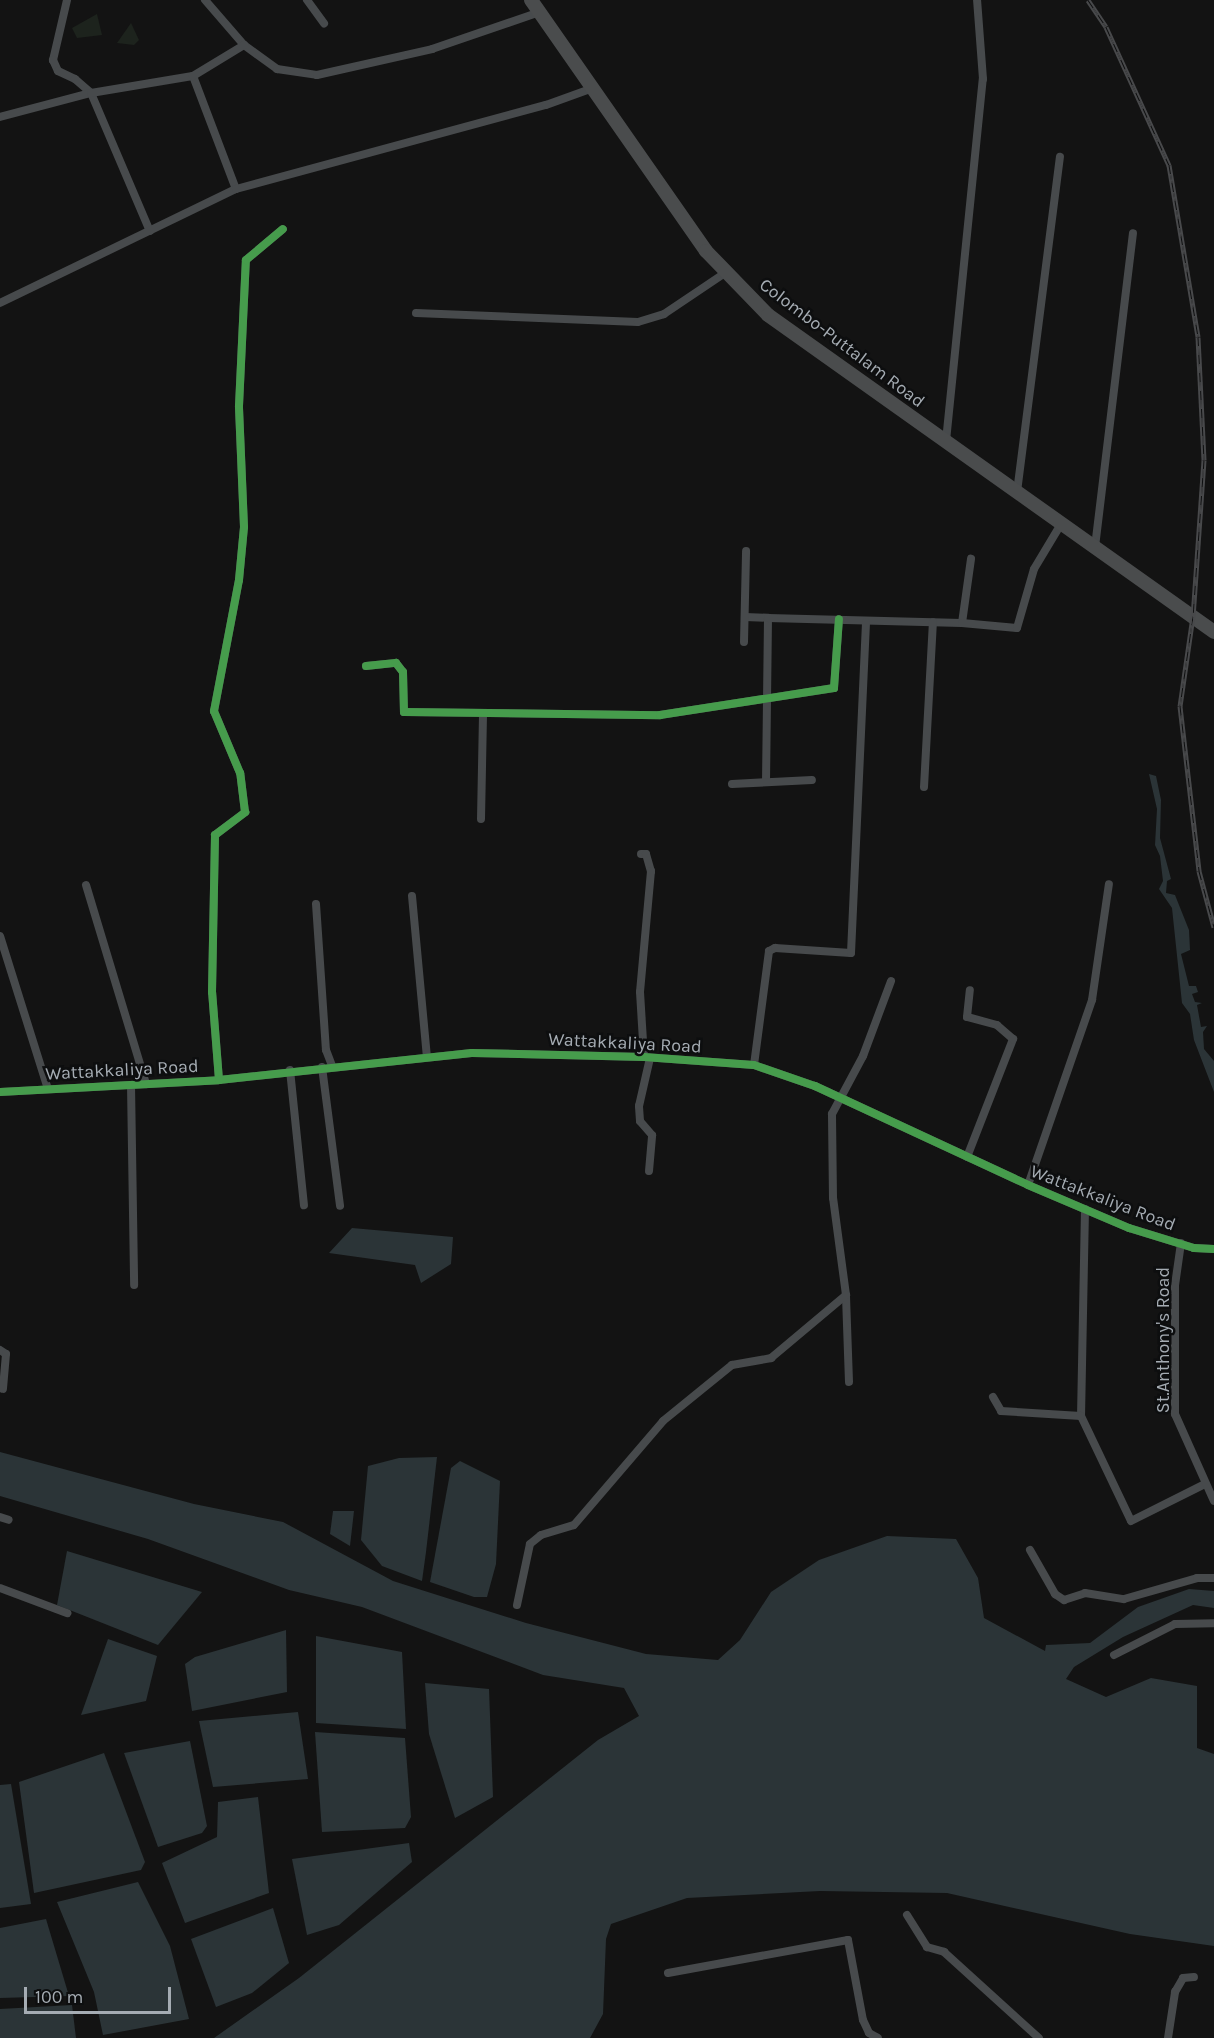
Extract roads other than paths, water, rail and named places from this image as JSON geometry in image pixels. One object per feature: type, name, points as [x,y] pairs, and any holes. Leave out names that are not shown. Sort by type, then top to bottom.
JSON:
[{"type":"highway","name":"Colombo-Puttalam Road","points":[[531,0],[665,195],[725,273],[768,315],[1214,632]]},
{"type":"street","points":[[67,0],[53,60],[58,71],[75,79],[91,93],[150,231]]},
{"type":"street","points":[[205,0],[244,45],[277,69],[316,75],[432,49],[540,12]]},
{"type":"street","points":[[307,0],[324,23]]},
{"type":"street","points":[[945,443],[983,79],[977,0]]},
{"type":"street","points":[[0,117],[91,93],[193,76],[244,45]]},
{"type":"street","points":[[193,76],[236,189]]},
{"type":"street","points":[[0,303],[236,189],[546,105],[592,88]]},
{"type":"street","points":[[1017,492],[1060,157]]},
{"type":"street","points":[[219,1080],[212,992],[215,835],[245,812],[240,773],[214,711],[239,580],[244,527],[239,406],[246,260],[283,229]]},
{"type":"street","points":[[1095,547],[1133,233]]},
{"type":"street","points":[[416,313],[638,322],[664,314],[725,273]]},
{"type":"street","points":[[745,617],[839,619],[866,622],[962,622],[1017,628],[1034,569],[1061,524]]},
{"type":"street","points":[[744,642],[746,551]]},
{"type":"street","points":[[962,622],[971,559]]},
{"type":"street","points":[[766,783],[768,618]]},
{"type":"street","points":[[366,666],[396,663],[404,672],[404,712],[660,716],[834,688],[839,619]]},
{"type":"street","points":[[754,1065],[769,951],[775,948],[851,953],[866,622]]},
{"type":"street","points":[[924,787],[933,622]]},
{"type":"street","points":[[481,819],[483,714]]},
{"type":"street","points":[[732,784],[812,780]]},
{"type":"street","points":[[641,854],[646,854],[651,871],[640,992],[647,1058],[639,1106],[640,1120],[652,1135],[649,1171]]},
{"type":"street","points":[[1028,1185],[1092,1000],[1109,884]]},
{"type":"street","points":[[86,885],[146,1084]]},
{"type":"street","points":[[411,896],[428,1057]]},
{"type":"street","points":[[316,904],[326,1050],[332,1066]]},
{"type":"street","points":[[0,936],[48,1089]]},
{"type":"street","points":[[849,1382],[846,1295],[833,1198],[832,1114],[863,1056],[891,981]]},
{"type":"street","points":[[967,1157],[1013,1039],[996,1025],[967,1017],[970,990]]},
{"type":"street","name":"Wattakkaliya Road","points":[[0,1092],[219,1080],[290,1070],[472,1053],[647,1058],[754,1065],[815,1086],[1085,1209],[1181,1244],[1214,1249]]},
{"type":"street","points":[[322,1067],[340,1206]]},
{"type":"street","points":[[290,1070],[304,1205]]},
{"type":"street","name":"Wattakkaliya Road","points":[[131,1085],[134,1285]]},
{"type":"street","points":[[1085,1209],[1082,1416],[1131,1521],[1205,1484]]},
{"type":"street","name":"St.Anthony's Road","points":[[1181,1244],[1175,1285],[1175,1414],[1214,1501]]},
{"type":"street","points":[[517,1605],[530,1544],[541,1536],[573,1525],[663,1421],[732,1365],[771,1358],[846,1295]]},
{"type":"street","points":[[0,1350],[6,1354],[3,1389]]},
{"type":"street","points":[[993,1397],[1001,1411],[1082,1416]]},
{"type":"street","points":[[0,1517],[9,1520]]},
{"type":"street","points":[[1030,1550],[1055,1594],[1064,1600],[1085,1593],[1124,1599],[1197,1578],[1214,1578]]},
{"type":"street","points":[[0,1588],[67,1613]]},
{"type":"street","points":[[1114,1655],[1175,1624],[1214,1623]]},
{"type":"street","points":[[907,1915],[917,1936],[927,1947],[944,1952],[1039,2038]]},
{"type":"street","points":[[668,1973],[848,1940],[863,2020],[869,2033],[878,2038]]},
{"type":"street","points":[[1168,2038],[1175,1992],[1183,1978],[1194,1977]]},
{"type":"railway","points":[[1088,0],[1106,27],[1169,165],[1198,337],[1204,460],[1193,616],[1180,706],[1199,871],[1214,927]]}]
